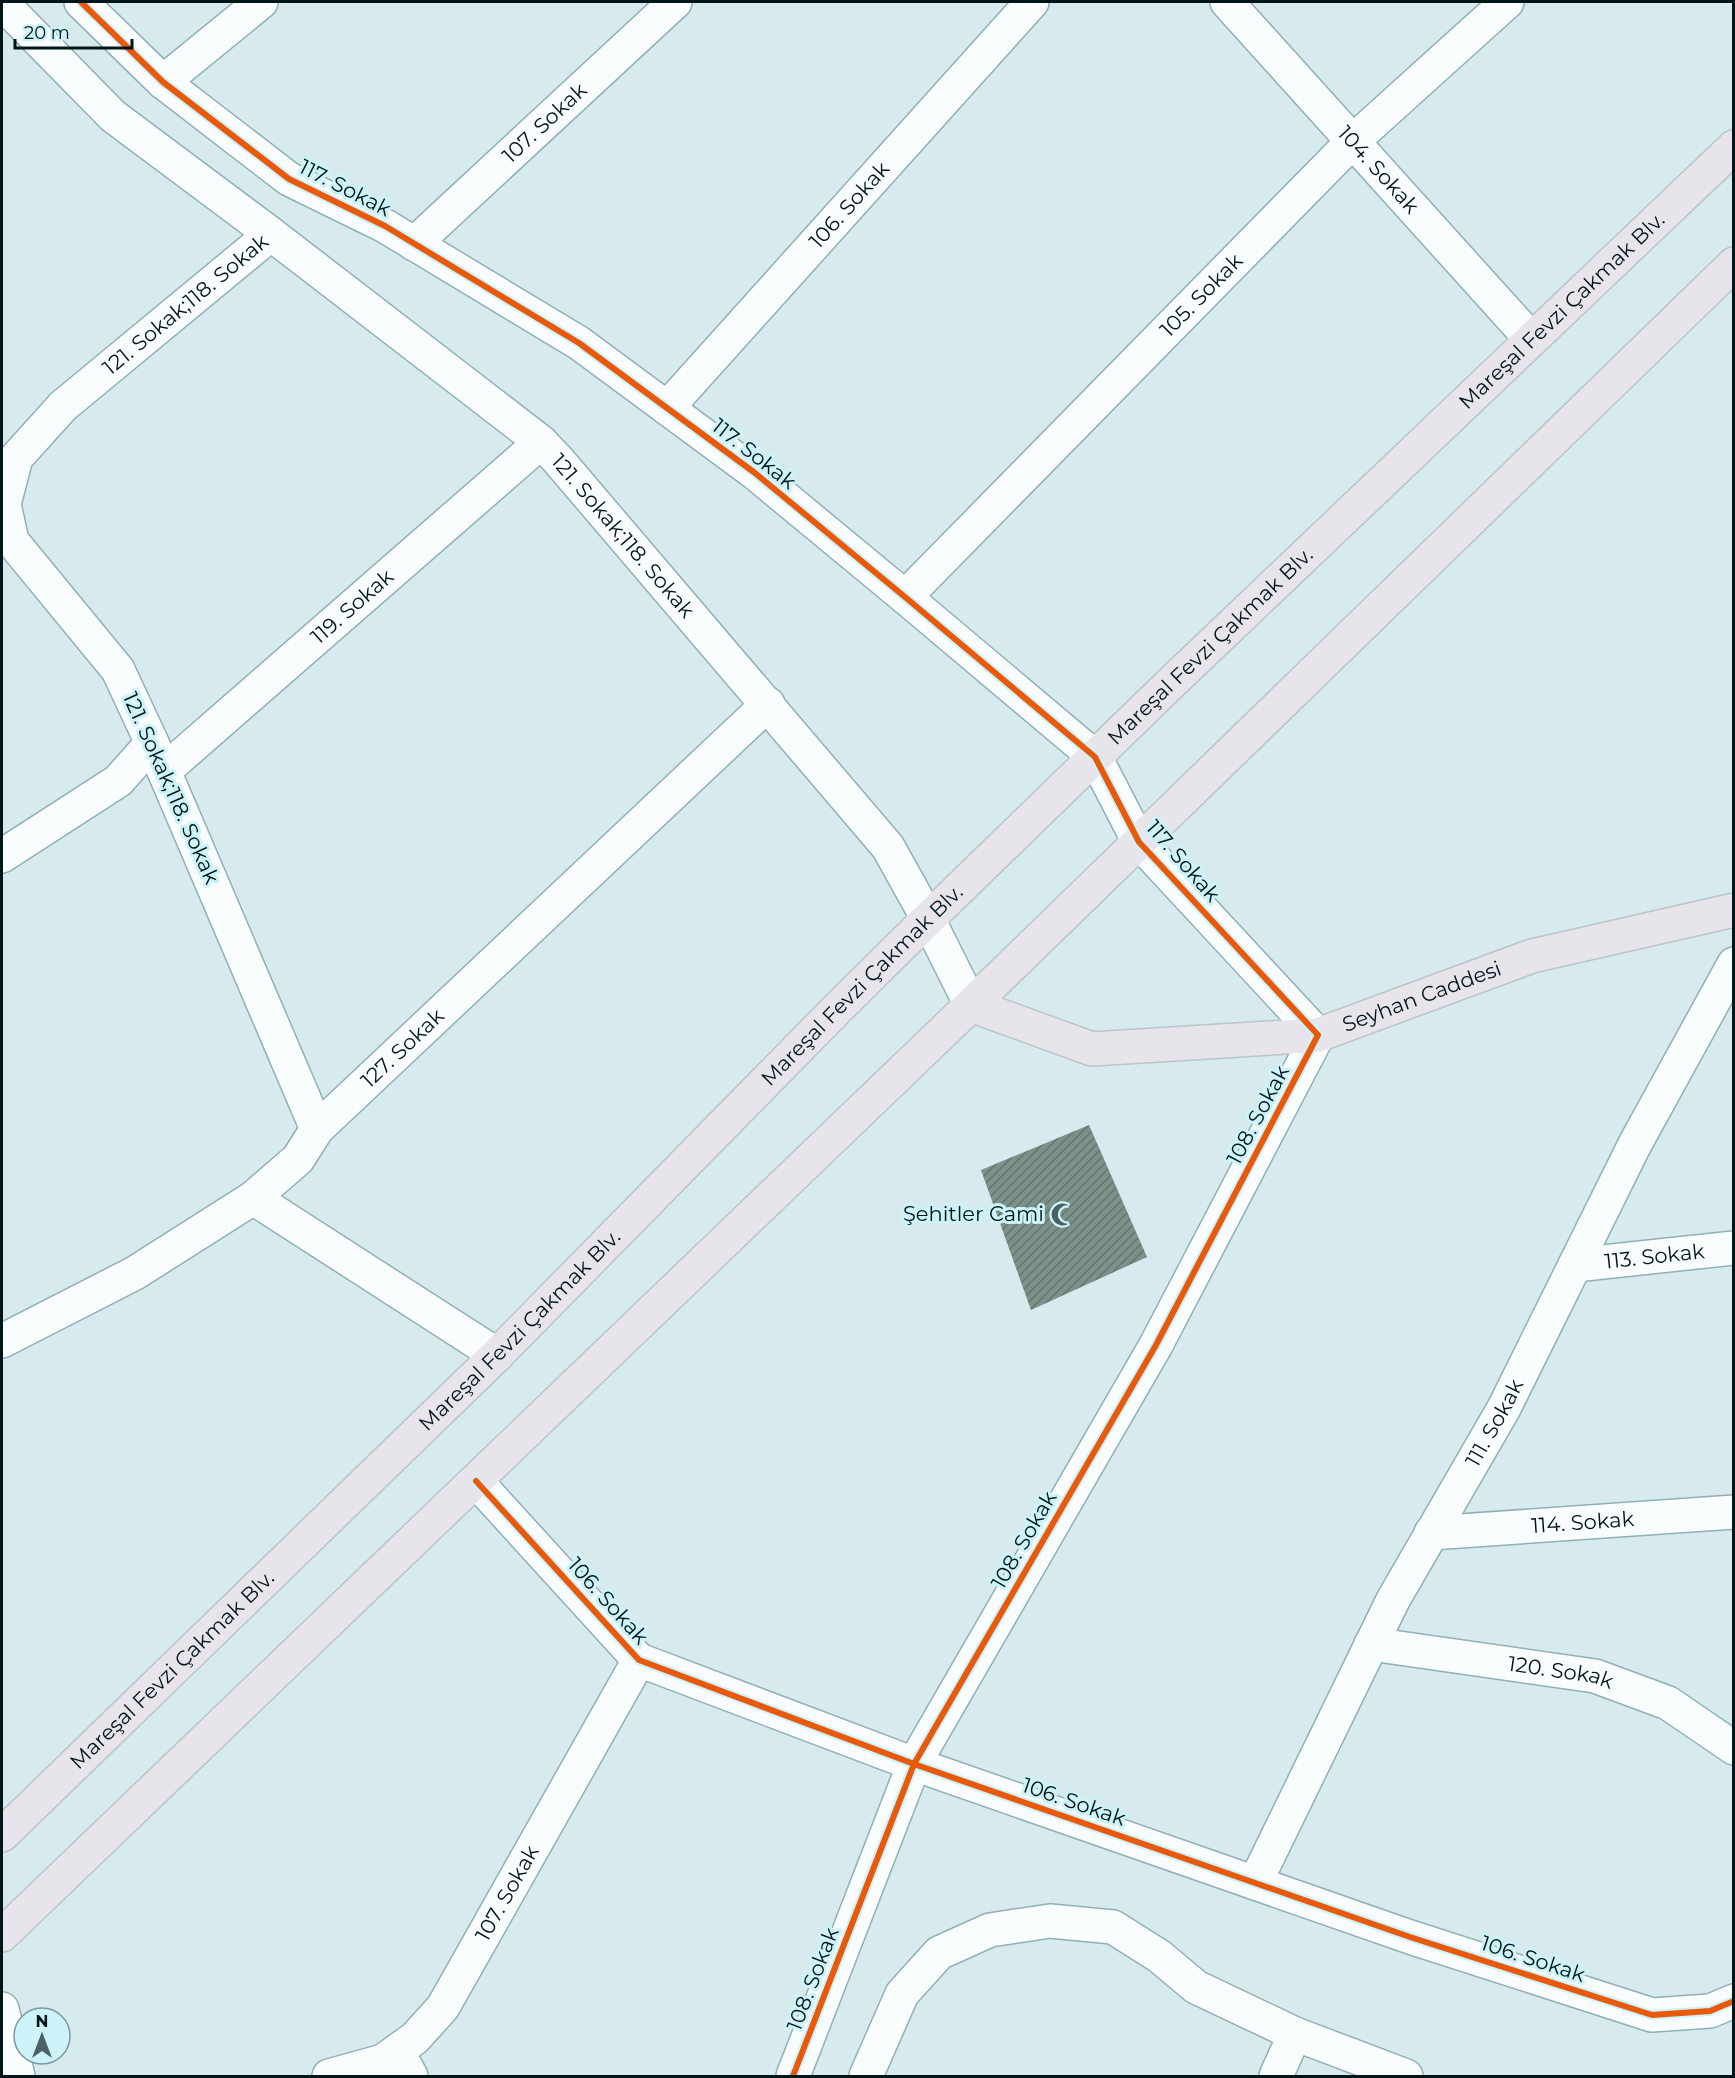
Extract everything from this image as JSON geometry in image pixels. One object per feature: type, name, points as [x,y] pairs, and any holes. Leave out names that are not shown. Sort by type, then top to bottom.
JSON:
[{"type":"main road","name":"Mareşal Fevzi Çakmak Blv.","points":[[2,1835],[497,1355],[829,1016],[928,919],[1734,147]]},
{"type":"main road","points":[[2,1935],[971,1005],[1734,264]]},
{"type":"main road","name":"Seyhan Caddesi","points":[[971,1005],[1092,1049],[1318,1035],[1532,956],[1734,909]]},
{"type":"street","name":"117. Sokak","points":[[81,2],[163,82],[289,179],[385,226],[579,343],[755,473],[905,597],[1095,757],[1139,842],[1318,1035]]},
{"type":"street","points":[[163,82],[261,2]]},
{"type":"street","name":"107. Sokak","points":[[414,244],[675,2]]},
{"type":"street","name":"106. Sokak","points":[[667,408],[1032,2]]},
{"type":"street","name":"104. Sokak","points":[[1227,2],[1531,339]]},
{"type":"street","name":"105. Sokak","points":[[905,597],[1353,141],[1507,2]]},
{"type":"street","points":[[2,3],[113,116],[271,234]]},
{"type":"street","name":"121. Sokak;118. Sokak","points":[[318,1129],[158,757],[118,670],[12,541],[4,504],[9,465],[63,406],[271,234],[541,442],[768,704],[888,847],[928,919],[971,1005]]},
{"type":"street","name":"119. Sokak","points":[[2,856],[158,757],[541,442]]},
{"type":"street","name":"127. Sokak","points":[[2,1341],[135,1273],[253,1198],[298,1159],[318,1129],[768,704]]},
{"type":"street","name":"111. Sokak","points":[[1256,1883],[1393,1600],[1504,1408],[1635,1144],[1734,964]]},
{"type":"street","name":"108. Sokak","points":[[793,2076],[914,1764],[1156,1345],[1318,1035]]},
{"type":"street","points":[[253,1198],[497,1355]]},
{"type":"street","name":"113. Sokak","points":[[1575,1265],[1734,1248]]},
{"type":"street","name":"106. Sokak","points":[[476,1481],[639,1660],[914,1764],[1410,1937],[1652,2015],[1710,2011],[1734,2001]]},
{"type":"street","name":"114. Sokak","points":[[1431,1533],[1734,1512]]},
{"type":"street","name":"120. Sokak","points":[[1371,1644],[1595,1676],[1668,1703],[1734,1748]]},
{"type":"street","name":"107. Sokak","points":[[329,2076],[383,2061],[404,2064],[415,2038],[443,2007],[639,1660]]},
{"type":"street","points":[[866,2076],[902,1994],[939,1953],[990,1930],[1050,1921],[1113,1927],[1159,1956],[1196,1987],[1295,2034],[1406,2076]]},
{"type":"street","points":[[2,2008],[18,2076]]},
{"type":"street","points":[[1276,2076],[1295,2034]]},
{"type":"building","name":"Şehitler Cami","points":[[1089,1125],[1147,1257],[1031,1310],[981,1170]]},
{"type":"cycle path","points":[[81,2],[163,82],[289,179],[385,226],[579,343],[755,473],[905,597],[1095,757],[1139,842],[1318,1035],[1156,1345],[914,1764],[793,2076]]},
{"type":"cycle path","points":[[476,1481],[639,1660],[914,1764],[1410,1937],[1652,2015],[1710,2011],[1734,2001]]},
{"type":"place","name":"Şehitler Cami","points":[[1062,1214]]}]
